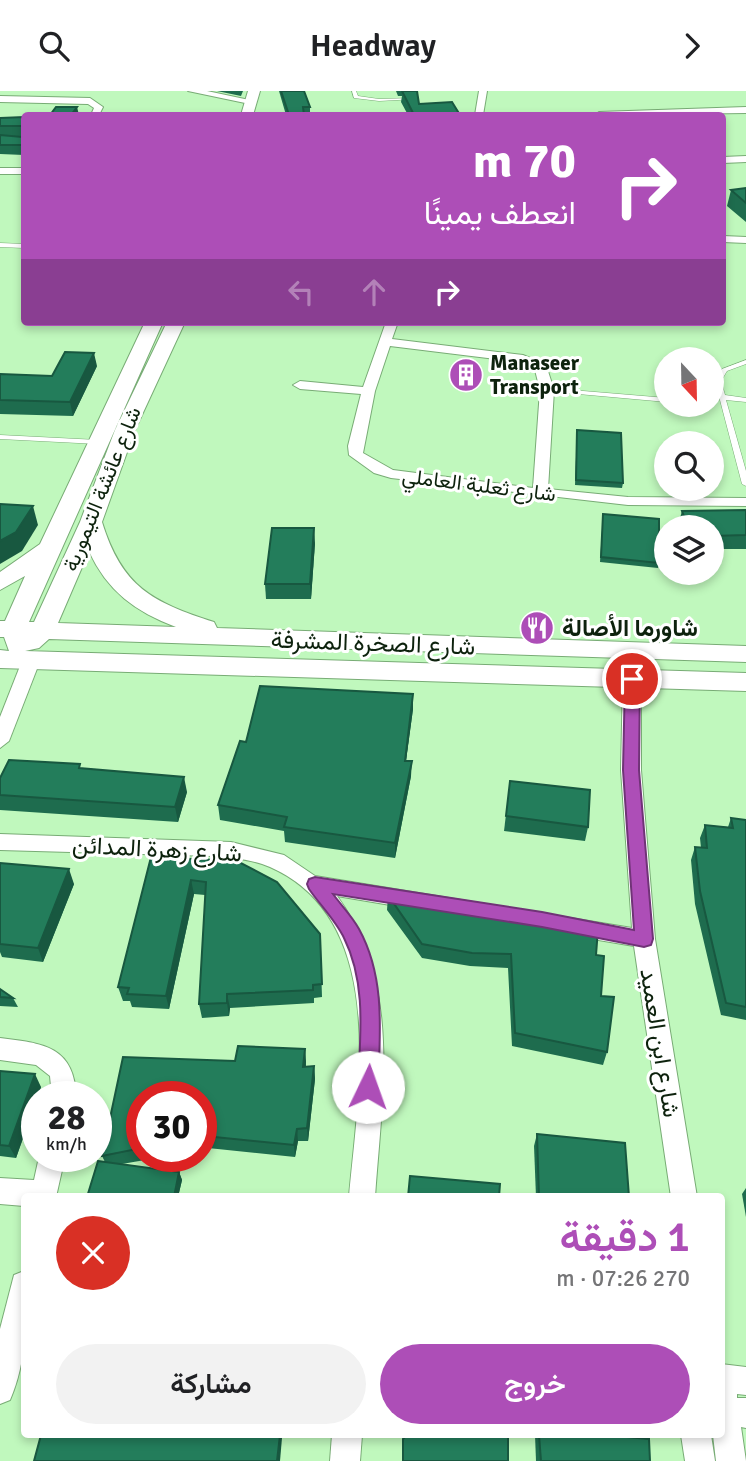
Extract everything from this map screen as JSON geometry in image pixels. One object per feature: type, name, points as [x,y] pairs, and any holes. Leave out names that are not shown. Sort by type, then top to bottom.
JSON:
[{"type":"main road","name":"شارع عائشة التيمورية","points":[[11,648],[50,548],[152,326]]},
{"type":"main road","name":"شارع عائشة التيمورية","points":[[42,631],[91,522],[125,430],[174,326]]},
{"type":"main road","points":[[91,522],[107,568],[116,581],[138,602],[160,613],[245,639]]},
{"type":"main road","points":[[0,583],[50,548]]},
{"type":"main road","name":"شارع الصخرة المشرفة","points":[[11,648],[42,631],[746,654]]},
{"type":"main road","name":"شارع الصخرة المشرفة","points":[[11,648],[632,679],[746,682]]},
{"type":"street","points":[[90,101],[95,91]]},
{"type":"street","points":[[192,91],[252,96]]},
{"type":"street","points":[[480,112],[483,91]]},
{"type":"street","points":[[0,99],[90,101],[99,107],[96,112]]},
{"type":"street","points":[[687,112],[746,110]]},
{"type":"street","points":[[726,160],[746,159]]},
{"type":"street","points":[[0,171],[21,171]]},
{"type":"street","points":[[726,239],[746,240]]},
{"type":"street","name":"شارع ثعلبة العاملي","points":[[391,326],[368,391],[355,446],[356,455],[366,464],[391,474],[540,493],[628,501],[746,502]]},
{"type":"street","points":[[385,342],[523,359],[541,368],[547,390],[540,493]]},
{"type":"street","points":[[300,384],[368,391]]},
{"type":"street","points":[[0,741],[11,648]]},
{"type":"street","name":"شارع ابن العميد","points":[[632,679],[631,770],[644,939],[683,1193]]},
{"type":"street","name":"شارع زهرة المدائن","points":[[0,842],[212,848],[246,853],[283,863],[315,884],[351,932],[362,960],[371,1003],[362,1193]]},
{"type":"street","points":[[315,884],[552,921],[644,939]]},
{"type":"street","points":[[0,1049],[37,1053],[50,1059],[60,1069],[65,1081]]},
{"type":"street","points":[[45,1193],[49,1172]]},
{"type":"street","points":[[0,1191],[21,1193]]},
{"type":"street","points":[[0,1390],[21,1301]]},
{"type":"street","points":[[725,1378],[746,1381]]},
{"type":"street","points":[[728,1405],[731,1461]]},
{"type":"street","points":[[345,1461],[347,1438]]},
{"type":"street","points":[[696,1438],[700,1461]]},
{"type":"lane","points":[[354,91],[356,97],[367,100],[418,99]]},
{"type":"lane","points":[[0,245],[21,246]]},
{"type":"lane","points":[[724,370],[746,362]]},
{"type":"lane","points":[[547,390],[654,399]]},
{"type":"lane","points":[[724,400],[746,400]]},
{"type":"lane","points":[[724,404],[746,484]]},
{"type":"lane","points":[[0,437],[98,442]]},
{"type":"building","points":[[281,91],[304,91],[310,107],[303,107],[304,112],[288,112]]},
{"type":"building","points":[[402,91],[417,91],[419,104],[452,102],[458,112],[412,112]]},
{"type":"building","points":[[56,107],[77,107],[73,112],[52,112]]},
{"type":"building","points":[[21,117],[21,126],[0,126],[0,118]]},
{"type":"building","points":[[0,135],[21,137],[21,145],[0,145]]},
{"type":"building","points":[[746,188],[746,203],[731,190]]},
{"type":"building","points":[[65,352],[94,353],[70,402],[0,400],[0,374],[52,376]]},
{"type":"building","points":[[577,430],[621,433],[623,483],[576,480]]},
{"type":"building","points":[[0,504],[33,506],[16,532],[0,541]]},
{"type":"building","points":[[746,510],[746,535],[724,536],[724,515],[684,515],[682,511]]},
{"type":"building","points":[[603,514],[654,519],[654,562],[601,557]]},
{"type":"building","points":[[272,528],[314,528],[310,584],[265,584]]},
{"type":"building","points":[[260,686],[413,694],[405,761],[412,761],[395,843],[284,827],[287,817],[218,805],[240,741],[246,742]]},
{"type":"building","points":[[9,760],[80,764],[79,768],[184,777],[175,807],[0,795],[0,778]]},
{"type":"building","points":[[510,781],[590,790],[588,827],[506,816]]},
{"type":"building","points":[[731,818],[746,820],[746,1007],[726,1003],[700,891],[695,847],[707,848],[705,825],[733,828]]},
{"type":"building","points":[[151,857],[237,861],[277,882],[320,934],[322,984],[313,985],[313,990],[227,994],[227,1003],[199,1004],[206,882],[191,880],[166,996],[127,994],[129,988],[118,987]]},
{"type":"building","points":[[0,863],[69,869],[38,948],[0,944]]},
{"type":"building","points":[[388,895],[598,929],[596,955],[604,956],[601,996],[614,997],[607,1052],[515,1033],[511,954],[472,953],[422,944]]},
{"type":"building","points":[[0,989],[13,998],[0,997]]},
{"type":"building","points":[[238,1046],[305,1049],[303,1067],[314,1066],[307,1128],[297,1129],[294,1145],[217,1137],[217,1081],[126,1081],[126,1151],[112,1154],[112,1109],[123,1057],[235,1061]]},
{"type":"building","points":[[0,1071],[35,1074],[32,1081],[21,1081],[21,1113],[9,1146],[0,1145]]},
{"type":"building","points":[[537,1134],[625,1143],[629,1193],[539,1193]]},
{"type":"building","points":[[112,1163],[126,1165],[126,1172],[179,1172],[175,1193],[88,1193],[95,1172],[112,1172]]},
{"type":"building","points":[[410,1176],[500,1184],[499,1193],[408,1193]]},
{"type":"building","points":[[40,1438],[280,1438],[277,1461],[34,1461]]},
{"type":"building","points":[[508,1438],[508,1461],[403,1461],[403,1439]]},
{"type":"building","points":[[539,1438],[649,1439],[650,1461],[541,1461]]},
{"type":"place","name":"Manaseer Transport","points":[[466,375]]},
{"type":"place","name":"شاورما الأصالة","points":[[537,628]]},
{"type":"route","points":[[368,1087],[371,1003],[362,960],[351,932],[315,884],[542,919],[644,939],[631,770],[632,679]]}]
